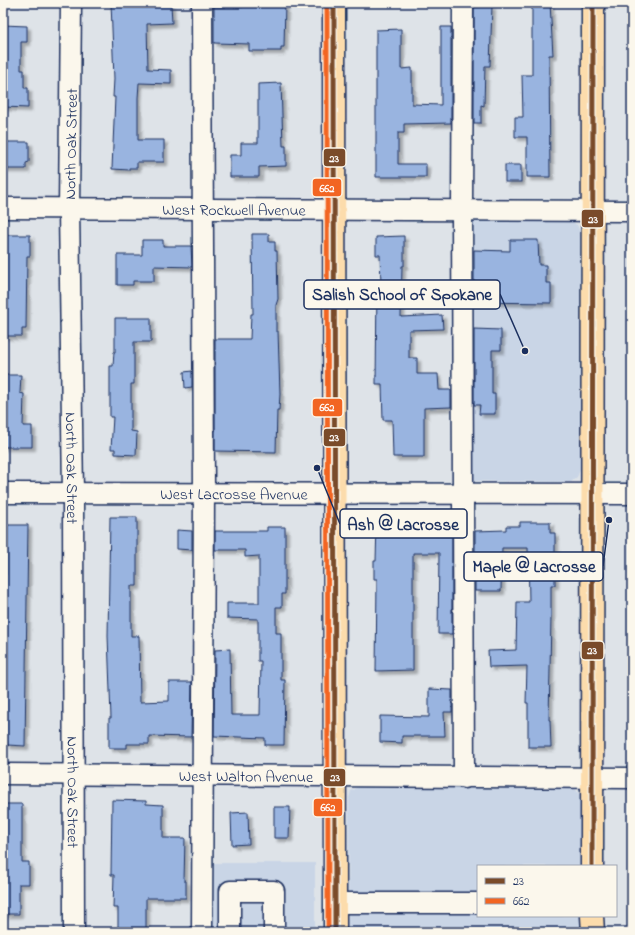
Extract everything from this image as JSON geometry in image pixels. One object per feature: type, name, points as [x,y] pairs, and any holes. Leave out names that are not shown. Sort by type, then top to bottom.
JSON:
[{"type":"main road","points":[[334,3],[335,932]]},
{"type":"main road","points":[[592,865],[593,3]]},
{"type":"main road","points":[[592,917],[593,932]]},
{"type":"street","name":"North Oak Street","points":[[71,3],[69,209],[73,493],[74,932]]},
{"type":"street","points":[[202,3],[204,209],[202,932]]},
{"type":"street","points":[[463,3],[462,209],[464,778]]},
{"type":"street","name":"West Rockwell Avenue","points":[[3,208],[632,211]]},
{"type":"street","name":"West Lacrosse Avenue","points":[[3,493],[463,495],[632,494]]},
{"type":"street","name":"West Walton Avenue","points":[[3,774],[632,778]]},
{"type":"street","points":[[230,932],[230,891],[274,891],[274,932]]},
{"type":"street","points":[[335,903],[477,903]]},
{"type":"shaded area","points":[[468,221],[571,221],[577,225],[580,231],[580,470],[577,477],[571,482],[469,481]]},
{"type":"shaded area","points":[[359,787],[572,788],[576,790],[582,798],[582,865],[477,865],[477,917],[582,917],[582,932],[348,932],[349,798],[351,791]]},
{"type":"shaded area","points":[[209,863],[315,863],[315,932],[209,932]]},
{"type":"building","points":[[111,3],[171,4],[172,23],[147,24],[148,69],[171,70],[171,84],[139,83],[138,98],[138,140],[164,140],[164,162],[137,162],[137,168],[129,168],[129,170],[112,169],[115,97],[113,97],[114,79]]},
{"type":"building","points":[[243,3],[285,3],[284,47],[281,47],[281,51],[249,51],[249,44],[214,43],[214,7],[243,7]]},
{"type":"building","points":[[532,3],[550,3],[553,55],[549,55],[550,177],[527,177],[527,137],[515,137],[515,117],[523,117],[522,75],[532,75]]},
{"type":"building","points":[[492,6],[490,66],[485,66],[484,106],[481,105],[481,123],[474,123],[474,7]]},
{"type":"building","points":[[3,25],[27,26],[27,42],[21,42],[21,70],[24,70],[24,88],[28,88],[28,108],[3,107]]},
{"type":"building","points":[[441,27],[451,27],[451,123],[404,124],[404,133],[398,133],[398,164],[426,164],[426,177],[376,177],[376,30],[401,29],[401,69],[412,68],[412,104],[441,105]]},
{"type":"building","points":[[281,83],[283,146],[286,146],[286,166],[259,167],[259,177],[230,177],[230,155],[241,155],[241,143],[258,143],[258,84]]},
{"type":"building","points":[[4,142],[29,142],[29,162],[26,163],[26,169],[3,169]]},
{"type":"building","points":[[505,165],[521,165],[521,182],[505,182]]},
{"type":"building","points":[[252,234],[269,234],[269,242],[275,242],[275,251],[277,251],[278,299],[276,305],[276,331],[278,331],[280,394],[279,410],[277,410],[276,452],[215,451],[215,339],[250,339],[251,314],[253,314]]},
{"type":"building","points":[[3,235],[30,235],[30,256],[27,256],[26,329],[22,329],[22,336],[3,336]]},
{"type":"building","points":[[404,236],[401,317],[442,315],[443,329],[409,330],[409,358],[417,358],[417,374],[438,374],[439,390],[451,390],[451,407],[424,408],[424,457],[393,457],[392,420],[383,420],[382,384],[376,384],[377,284],[381,284],[380,255],[376,255],[376,237]]},
{"type":"building","points":[[142,240],[163,240],[163,246],[191,246],[192,267],[154,266],[154,281],[133,281],[133,285],[117,285],[117,255],[142,255]]},
{"type":"building","points":[[510,240],[538,240],[539,265],[546,265],[546,283],[551,283],[551,303],[474,302],[474,250],[510,251]]},
{"type":"building","points":[[115,318],[151,318],[151,342],[134,342],[134,384],[131,384],[131,431],[137,432],[136,455],[115,454],[115,449],[111,449],[113,417],[110,417],[110,366],[113,366],[115,352]]},
{"type":"building","points":[[474,329],[501,330],[501,350],[492,350],[492,394],[495,394],[495,414],[479,414],[480,405],[474,405]]},
{"type":"building","points":[[192,371],[192,387],[185,388],[184,372]]},
{"type":"building","points":[[3,375],[21,375],[20,393],[24,394],[23,426],[32,426],[32,447],[3,447]]},
{"type":"building","points":[[110,517],[137,517],[137,586],[131,586],[131,636],[139,636],[140,702],[169,701],[169,682],[192,682],[191,737],[149,736],[149,744],[127,744],[127,748],[109,748],[109,718],[111,718],[108,636]]},
{"type":"building","points":[[520,522],[550,522],[550,533],[555,533],[555,585],[551,585],[549,720],[551,747],[528,747],[528,703],[526,703],[527,666],[489,667],[488,651],[516,650],[517,602],[529,602],[528,548],[502,548],[501,591],[475,591],[475,531],[506,530],[506,526],[520,526]]},
{"type":"building","points":[[377,523],[400,524],[400,526],[416,526],[416,535],[452,536],[452,634],[438,634],[439,553],[413,553],[413,670],[376,671],[377,579],[374,579],[374,561],[376,561]]},
{"type":"building","points":[[3,525],[28,525],[25,746],[7,745],[7,741],[3,741],[3,575],[6,575],[6,545],[3,545]]},
{"type":"building","points":[[267,527],[285,527],[285,594],[282,594],[282,607],[276,607],[276,633],[281,633],[281,680],[285,680],[284,745],[265,745],[265,738],[214,736],[215,650],[230,649],[231,715],[260,715],[261,661],[258,661],[258,619],[227,618],[227,603],[259,603],[259,556],[245,557],[245,550],[215,550],[215,531],[267,531]]},
{"type":"building","points":[[177,530],[192,531],[192,550],[177,549]]},
{"type":"building","points":[[429,689],[452,690],[452,712],[444,712],[445,736],[402,736],[402,743],[380,742],[380,716],[429,717]]},
{"type":"building","points":[[112,800],[146,801],[146,804],[163,805],[163,838],[185,838],[184,881],[186,881],[186,898],[146,898],[146,932],[118,932],[118,908],[113,908],[114,875],[111,875]]},
{"type":"building","points":[[3,804],[22,804],[22,862],[29,862],[29,884],[19,884],[19,914],[3,914]]},
{"type":"building","points":[[274,807],[290,807],[289,838],[274,838]]},
{"type":"building","points":[[248,812],[249,844],[232,845],[231,813]]},
{"type":"transit line","name":"662","points":[[327,3],[328,932]]},
{"type":"transit line","name":"23","points":[[334,3],[335,932]]},
{"type":"transit line","name":"23","points":[[592,865],[593,3]]},
{"type":"place","name":"Salish School of Spokane","points":[[525,351]]},
{"type":"place","name":"Ash @ Lacrosse","points":[[317,468]]},
{"type":"place","name":"Maple @ Lacrosse","points":[[609,520]]}]
